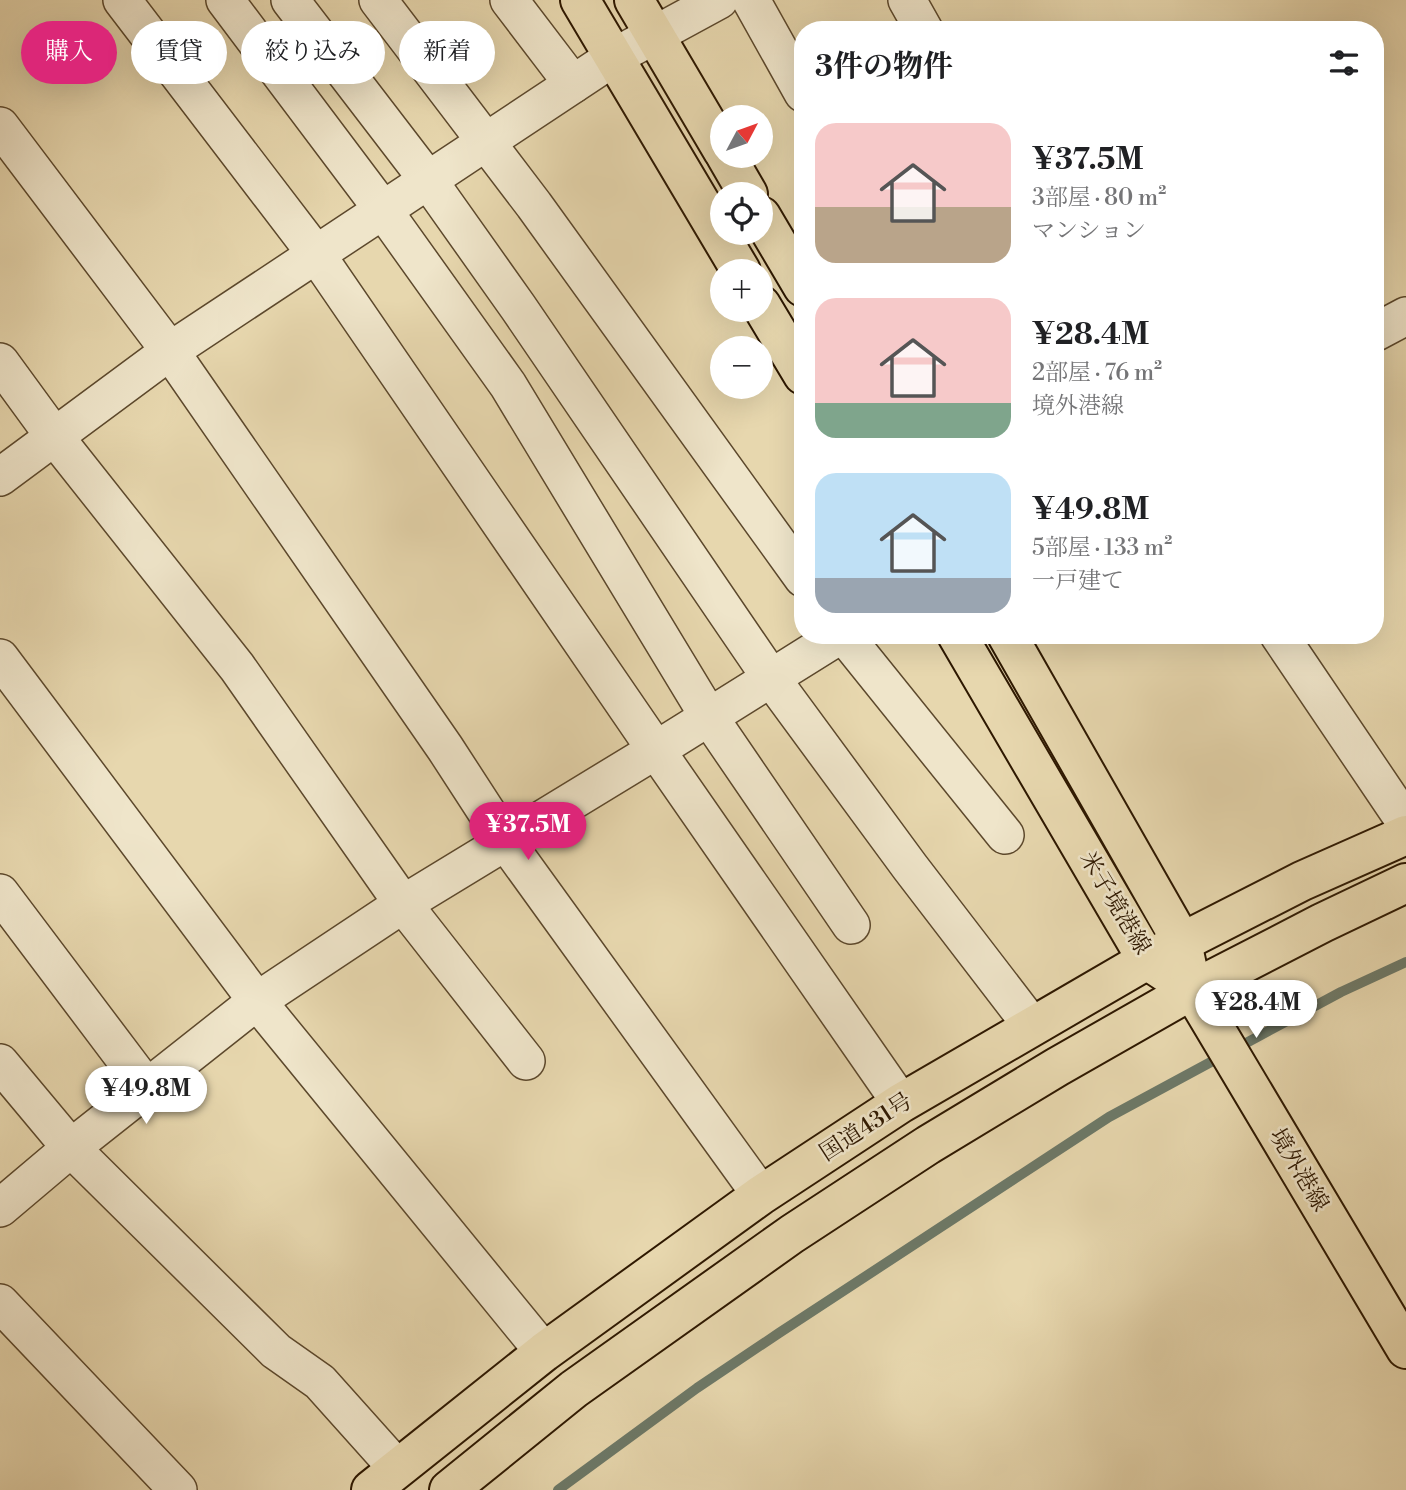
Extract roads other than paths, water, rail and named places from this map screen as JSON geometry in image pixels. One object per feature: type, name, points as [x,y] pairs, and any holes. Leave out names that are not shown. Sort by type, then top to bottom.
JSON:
[{"type":"main road","points":[[580,0],[734,259]]},
{"type":"main road","points":[[634,0],[710,129]]},
{"type":"main road","points":[[773,236],[794,272]]},
{"type":"main road","points":[[771,322],[794,360]]},
{"type":"main road","name":"米子境港線","points":[[962,644],[1147,960],[1192,990]]},
{"type":"main road","name":"米子境港線","points":[[1012,644],[1182,942],[1192,990]]},
{"type":"main road","name":"国道431号","points":[[384,1479],[544,1352],[761,1195],[901,1103],[1147,960],[1302,881],[1406,835]]},
{"type":"main road","points":[[449,1490],[574,1389],[792,1234],[928,1145],[1192,990],[1406,883]]},
{"type":"main road","name":"境外港線","points":[[1192,990],[1406,1349]]},
{"type":"street","points":[[122,0],[316,254],[901,1103]]},
{"type":"street","points":[[225,0],[383,210],[508,385],[709,717],[851,925]]},
{"type":"street","points":[[290,0],[428,180],[519,307],[771,678],[910,867],[1032,1026]]},
{"type":"street","points":[[378,0],[486,141],[794,566]]},
{"type":"street","points":[[509,0],[573,84]]},
{"type":"street","points":[[0,477],[170,351],[486,141],[614,57],[719,0]]},
{"type":"street","points":[[751,0],[794,77]]},
{"type":"street","points":[[907,0],[919,21]]},
{"type":"street","points":[[0,126],[170,351],[437,737],[506,842],[761,1195]]},
{"type":"street","points":[[1384,328],[1406,316]]},
{"type":"street","points":[[0,362],[54,436],[237,667],[403,904],[526,1061]]},
{"type":"street","points":[[4,1195],[71,1148],[257,1001],[403,904],[827,644]]},
{"type":"street","points":[[849,644],[1005,835]]},
{"type":"street","points":[[1285,644],[1406,823]]},
{"type":"street","points":[[0,658],[257,1001],[544,1352]]},
{"type":"street","points":[[0,893],[147,1088]]},
{"type":"street","points":[[0,1063],[71,1148],[276,1352],[320,1382],[384,1479]]},
{"type":"street","points":[[0,1303],[178,1490]]},
{"type":"waterway","points":[[1235,1049],[1341,992],[1406,962]]},
{"type":"waterway","points":[[558,1490],[697,1388],[1109,1117],[1222,1056]]}]
